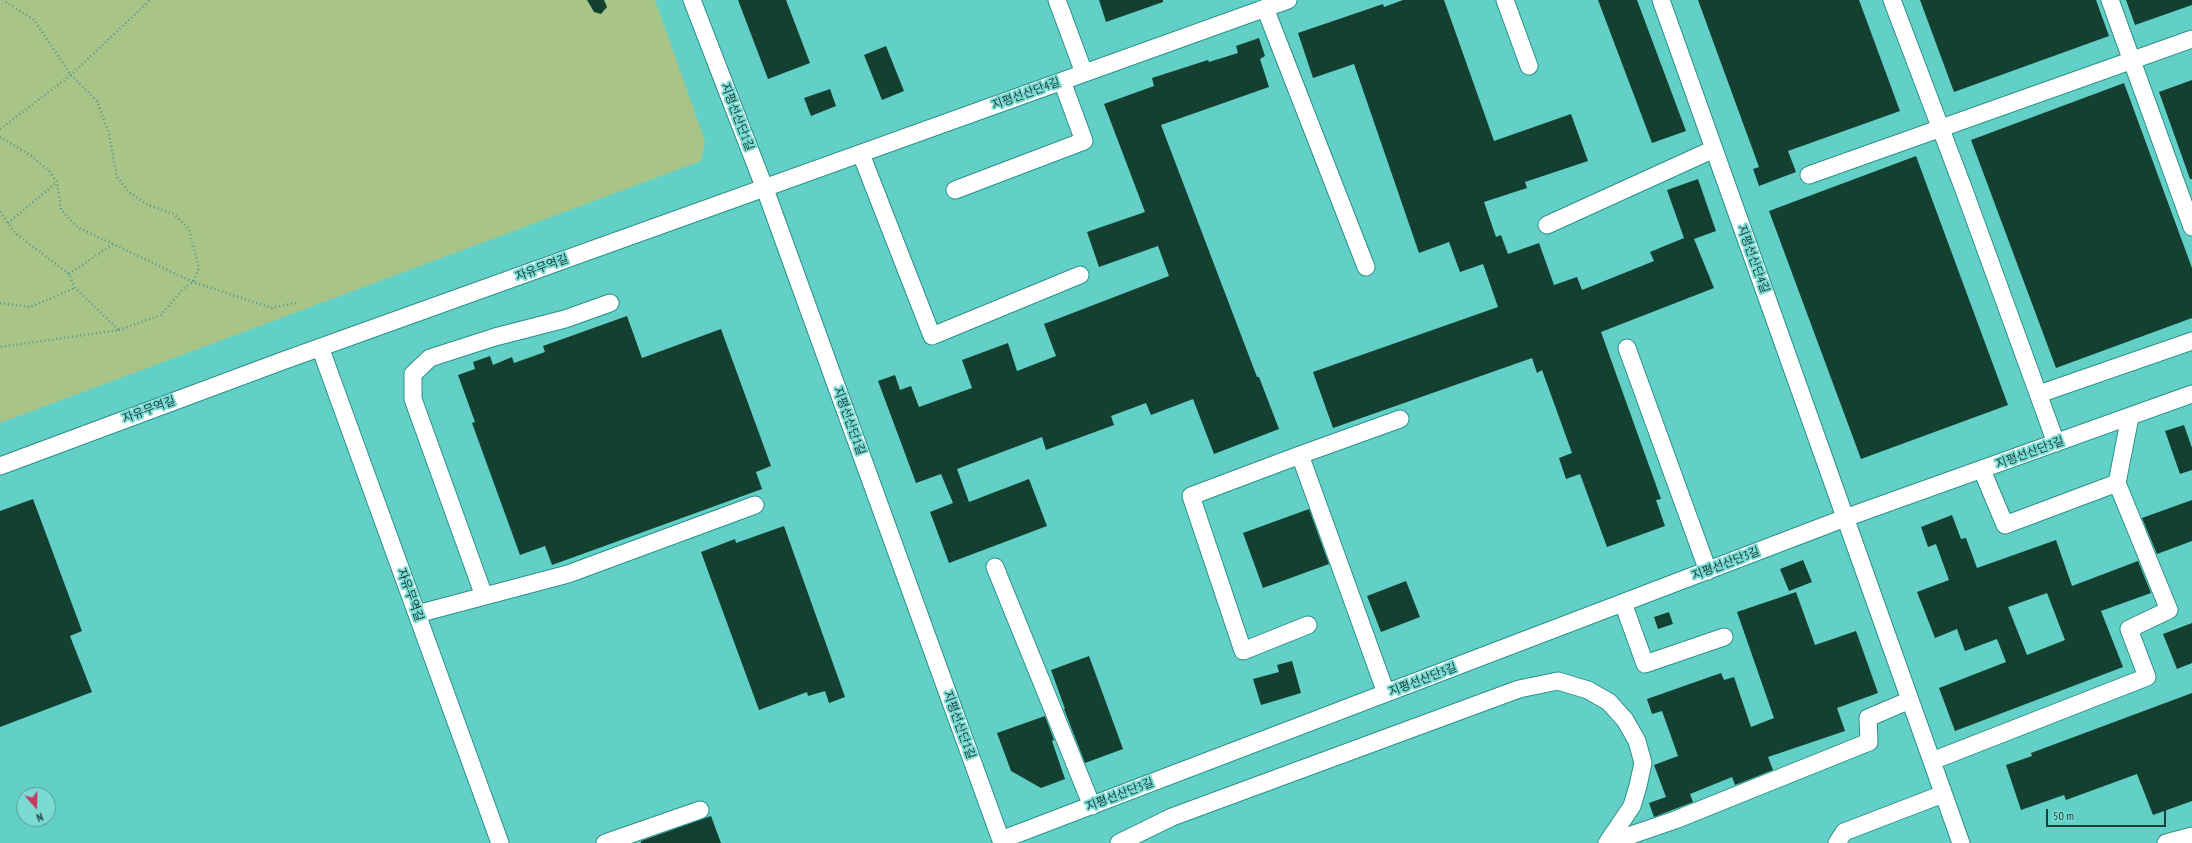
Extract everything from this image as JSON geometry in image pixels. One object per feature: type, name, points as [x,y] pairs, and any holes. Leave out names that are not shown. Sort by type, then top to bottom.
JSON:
[{"type":"street","name":"지평선산단1길","points":[[692,0],[764,189],[1001,842]]},
{"type":"street","points":[[1057,0],[1084,74]]},
{"type":"street","name":"지평선산단4길","points":[[764,189],[1288,0]]},
{"type":"street","points":[[1505,0],[1529,66]]},
{"type":"street","name":"지평선산단4길","points":[[1661,0],[1845,518]]},
{"type":"street","points":[[1892,0],[2056,443]]},
{"type":"street","points":[[2110,0],[2192,227]]},
{"type":"street","points":[[1265,8],[1366,267]]},
{"type":"street","points":[[1809,175],[1941,130],[2192,39]]},
{"type":"street","points":[[955,190],[1084,141],[1062,81]]},
{"type":"street","points":[[1547,225],[1714,149]]},
{"type":"street","points":[[861,154],[932,336],[1080,275]]},
{"type":"street","name":"자유무역길","points":[[0,466],[320,347],[764,189]]},
{"type":"street","points":[[484,596],[412,399],[413,374],[430,358],[495,337],[565,319],[610,303]]},
{"type":"street","points":[[2039,394],[2192,341]]},
{"type":"street","name":"자유무역길","points":[[320,347],[500,843]]},
{"type":"street","points":[[1627,348],[1708,571]]},
{"type":"street","name":"지평선산단3길","points":[[1001,842],[1845,518],[2192,394]]},
{"type":"street","points":[[1932,761],[2147,677],[2129,629],[2169,610],[2117,483],[2130,417]]},
{"type":"street","points":[[1308,625],[1244,651],[1190,496],[1300,454],[1400,419]]},
{"type":"street","points":[[1300,454],[1386,694]]},
{"type":"street","points":[[1982,470],[2005,525],[2117,483]]},
{"type":"street","points":[[417,614],[568,574],[755,505]]},
{"type":"street","points":[[1845,518],[1961,843]]},
{"type":"street","points":[[995,567],[1092,806]]},
{"type":"street","points":[[1623,603],[1645,664],[1724,638]]},
{"type":"street","points":[[1119,843],[1172,817],[1519,689],[1558,681],[1588,690],[1609,702],[1625,720],[1637,741],[1643,764],[1638,786],[1632,806],[1608,843]]},
{"type":"street","points":[[1608,843],[1675,820],[1869,742],[1868,718],[1910,700]]},
{"type":"street","points":[[1838,843],[1844,832],[1943,794]]},
{"type":"street","points":[[605,843],[700,810]]},
{"type":"street","points":[[2166,843],[2192,836]]},
{"type":"path","points":[[0,347],[119,330],[162,315],[184,288],[193,282],[199,268],[189,229],[174,214],[148,205],[130,193],[117,177],[109,134],[97,101],[71,75],[34,20],[3,0]]},
{"type":"path","points":[[0,130],[71,75],[150,0]]},
{"type":"path","points":[[0,137],[33,157],[57,182],[61,210],[77,227],[193,282],[272,308],[300,302]]},
{"type":"path","points":[[8,223],[57,182]]},
{"type":"path","points":[[0,212],[15,233],[69,274],[75,288],[119,330]]},
{"type":"path","points":[[69,274],[113,244]]},
{"type":"path","points":[[0,303],[30,307],[75,288]]},
{"type":"shaded area","points":[[0,0],[2192,0],[2192,843],[0,843]]},
{"type":"green space","points":[[0,0],[655,0],[705,141],[701,161],[0,423]]},
{"type":"building","points":[[587,0],[604,0],[607,7],[601,14],[594,12]]},
{"type":"building","points":[[738,0],[786,0],[810,63],[768,79]]},
{"type":"building","points":[[1099,0],[1163,0],[1163,2],[1106,22]]},
{"type":"building","points":[[1403,0],[1444,0],[1494,141],[1571,114],[1588,161],[1525,182],[1527,188],[1484,202],[1496,237],[1501,235],[1508,254],[1539,243],[1554,285],[1577,277],[1582,290],[1654,261],[1650,252],[1684,238],[1667,190],[1698,179],[1716,231],[1694,239],[1714,288],[1601,332],[1661,499],[1656,500],[1665,526],[1607,547],[1580,474],[1566,479],[1559,458],[1572,453],[1542,370],[1537,373],[1532,358],[1333,428],[1313,372],[1498,307],[1483,264],[1460,272],[1449,242],[1419,253],[1354,64],[1313,78],[1298,33],[1383,4],[1384,7]]},
{"type":"building","points":[[1598,0],[1637,0],[1686,131],[1652,143]]},
{"type":"building","points":[[1698,0],[1859,0],[1900,111],[1788,151],[1796,172],[1759,186],[1753,169],[1759,167]]},
{"type":"building","points":[[1920,0],[2096,0],[2109,36],[1954,92]]},
{"type":"building","points":[[2126,0],[2192,0],[2192,5],[2135,25]]},
{"type":"building","points":[[1259,38],[1265,56],[1260,59],[1269,87],[1161,125],[1257,377],[1259,377],[1279,429],[1214,454],[1193,399],[1151,415],[1146,403],[1111,416],[1114,425],[1046,450],[1042,437],[957,469],[969,502],[1029,479],[1047,526],[949,563],[930,512],[953,503],[941,474],[916,483],[878,381],[895,375],[900,390],[911,386],[919,407],[972,388],[962,360],[1008,343],[1017,371],[1056,356],[1044,324],[1169,276],[1158,246],[1099,267],[1087,232],[1145,212],[1104,104],[1154,86],[1152,78],[1208,60],[1209,62],[1238,53],[1236,46]]},
{"type":"building","points":[[886,46],[904,91],[882,100],[864,55]]},
{"type":"building","points":[[2192,80],[2192,179],[2190,179],[2159,92]]},
{"type":"building","points":[[2124,83],[2192,268],[2192,318],[2056,368],[1971,140]]},
{"type":"building","points":[[830,89],[836,106],[811,116],[804,98]]},
{"type":"building","points":[[1916,156],[2008,405],[1861,459],[1769,211]]},
{"type":"building","points":[[627,316],[642,358],[721,329],[771,466],[756,472],[762,489],[552,565],[545,546],[520,555],[472,423],[475,422],[458,375],[475,369],[473,362],[490,356],[493,365],[512,357],[514,363],[545,352],[543,346]]},
{"type":"building","points":[[2184,425],[2192,448],[2192,470],[2180,474],[2165,431]]},
{"type":"building","points":[[33,499],[82,631],[70,636],[92,692],[0,727],[0,511]]},
{"type":"building","points":[[2192,500],[2192,541],[2157,554],[2142,518]]},
{"type":"building","points":[[1309,509],[1329,564],[1263,588],[1243,533]]},
{"type":"building","points":[[1952,515],[1961,539],[1966,538],[1977,568],[2056,540],[2072,586],[2138,561],[2151,593],[2101,611],[2123,667],[1955,731],[1939,688],[2006,662],[1997,639],[1965,651],[1957,629],[1935,638],[1917,592],[1949,580],[1936,544],[1928,547],[1921,527]],"holes":[[[2047,593],[2065,640],[2027,655],[2008,607]]]},
{"type":"building","points":[[784,526],[845,697],[829,703],[825,691],[808,696],[807,692],[759,710],[701,552],[735,539],[736,543]]},
{"type":"building","points":[[1803,560],[1812,582],[1789,591],[1780,569]]},
{"type":"building","points":[[1406,581],[1420,617],[1381,632],[1367,596]]},
{"type":"building","points":[[1796,592],[1815,645],[1856,631],[1878,693],[1837,708],[1845,731],[1768,757],[1773,770],[1735,785],[1732,777],[1690,794],[1693,802],[1654,817],[1649,803],[1666,797],[1654,765],[1678,756],[1662,711],[1652,714],[1647,699],[1721,673],[1724,680],[1734,677],[1751,727],[1774,718],[1737,612]]},
{"type":"building","points":[[1669,612],[1673,624],[1658,629],[1654,617]]},
{"type":"building","points":[[2192,623],[2192,663],[2177,669],[2163,634]]},
{"type":"building","points":[[1089,656],[1123,749],[1085,763],[1051,670]]},
{"type":"building","points":[[1292,661],[1301,693],[1261,705],[1253,679],[1279,672],[1277,665]]},
{"type":"building","points":[[2192,693],[2192,801],[2153,815],[2137,774],[2066,800],[2064,795],[2021,810],[2006,765],[2032,756],[2031,753]]},
{"type":"building","points":[[1045,716],[1054,740],[1052,741],[1065,779],[1041,788],[1011,771],[997,733]]},
{"type":"building","points":[[711,816],[721,843],[641,843],[641,841]]}]
